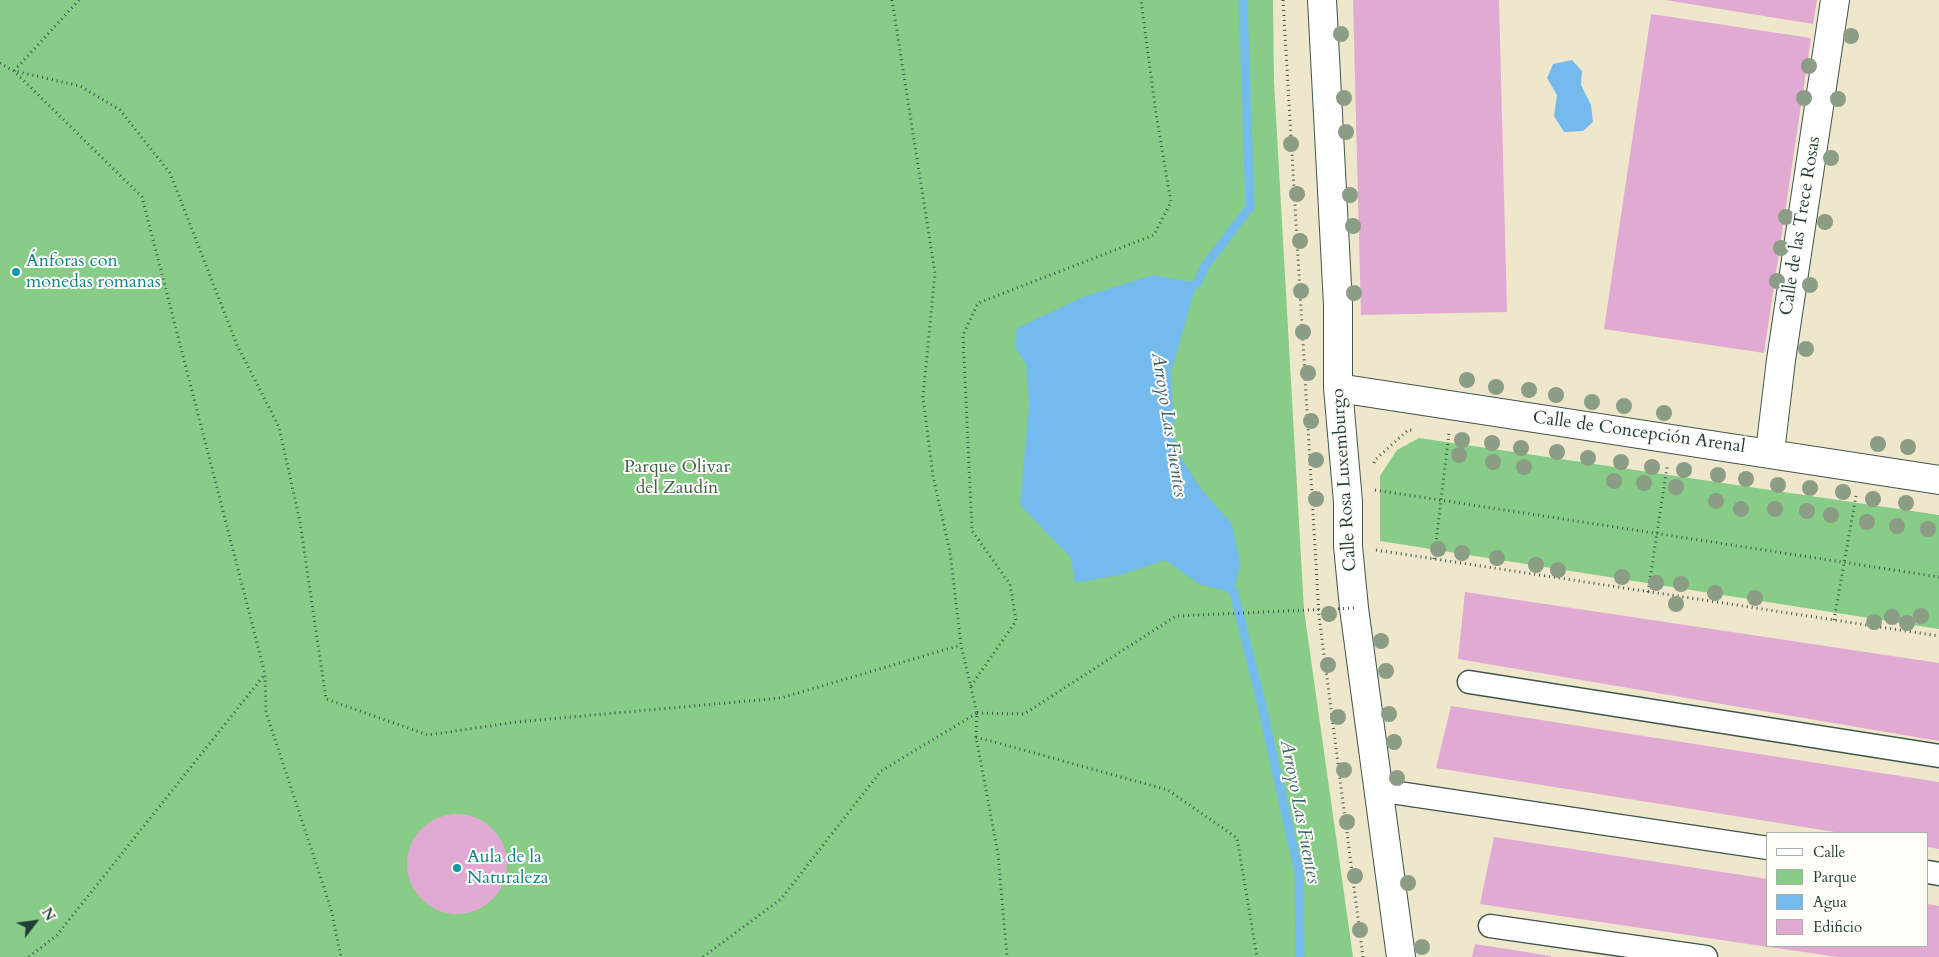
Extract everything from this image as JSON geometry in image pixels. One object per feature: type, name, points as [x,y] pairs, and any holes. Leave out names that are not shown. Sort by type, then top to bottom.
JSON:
[{"type":"street","name":"Calle Rosa Luxemburgo","points":[[1322,0],[1338,305],[1338,388],[1348,502],[1348,546],[1354,608],[1401,957]]},
{"type":"street","name":"Calle de las Trece Rosas","points":[[1770,452],[1781,360],[1835,0]]},
{"type":"street","name":"Calle de Concepción Arenal","points":[[1338,388],[1770,452],[1939,480]]},
{"type":"street","points":[[1469,682],[1939,756]]},
{"type":"street","points":[[1378,790],[1766,848]]},
{"type":"street","points":[[1490,926],[1706,957]]},
{"type":"path","points":[[14,71],[79,0]]},
{"type":"path","points":[[892,0],[935,273],[924,397],[933,476],[950,552],[962,645],[977,713],[976,737],[998,854],[1007,957]]},
{"type":"path","points":[[971,687],[1016,621],[1010,584],[972,530],[963,335],[978,303],[1154,235],[1171,202],[1156,114],[1141,0]]},
{"type":"path","points":[[0,63],[14,71],[142,197],[265,674],[266,712],[331,909],[342,957]]},
{"type":"path","points":[[14,71],[80,86],[120,110],[170,173],[236,345],[280,426],[300,522],[326,699],[428,735],[516,722],[781,698],[962,645]]},
{"type":"path","points":[[1434,559],[1449,427]]},
{"type":"path","points":[[1374,467],[1375,460],[1408,430],[1417,429]]},
{"type":"path","points":[[1648,592],[1667,464]]},
{"type":"path","points":[[1373,482],[1372,490],[1939,578]]},
{"type":"path","points":[[1834,620],[1856,493],[1865,494]]},
{"type":"path","points":[[1374,540],[1375,550],[1939,636]]},
{"type":"path","points":[[703,957],[781,899],[881,771],[977,713],[1024,714],[1176,616],[1354,608]]},
{"type":"path","points":[[29,957],[57,935],[265,674]]},
{"type":"path","points":[[976,737],[1168,790],[1237,838],[1257,957]]},
{"type":"green space","name":"Parque Olivar del Zaudín","points":[[0,0],[1273,0],[1274,82],[1304,610],[1353,957],[0,957]]},
{"type":"green space","points":[[1419,438],[1939,515],[1939,629],[1380,541],[1380,476],[1397,450]]},
{"type":"water","points":[[1572,60],[1582,71],[1581,85],[1591,105],[1593,122],[1583,131],[1564,132],[1554,116],[1557,95],[1547,78],[1553,64]]},
{"type":"water","points":[[1153,275],[1197,283],[1171,372],[1175,449],[1202,490],[1232,524],[1240,562],[1234,593],[1199,584],[1165,560],[1124,574],[1075,583],[1071,558],[1020,505],[1029,404],[1026,364],[1015,347],[1017,328],[1083,297]]},
{"type":"building","points":[[1353,0],[1499,0],[1507,312],[1361,315]]},
{"type":"building","points":[[1665,0],[1817,0],[1813,24]]},
{"type":"building","points":[[1651,14],[1811,38],[1764,353],[1604,329]]},
{"type":"building","points":[[1465,592],[1939,663],[1939,741],[1458,659]]},
{"type":"building","points":[[1451,706],[1939,782],[1939,849],[1929,847],[1929,832],[1835,832],[1436,768]]},
{"type":"building","name":"Aula de la Naturaleza","points":[[457,814],[467,815],[485,822],[499,836],[506,854],[506,874],[499,892],[485,906],[467,913],[457,914],[447,913],[429,906],[415,892],[408,874],[407,864],[408,854],[415,836],[429,822],[447,815]]},
{"type":"building","points":[[1494,837],[1766,879],[1766,947],[1480,904]]},
{"type":"building","points":[[1929,904],[1939,906],[1939,957],[1838,957],[1769,947],[1929,947]]},
{"type":"building","points":[[1475,944],[1551,956],[1551,957],[1472,957]]},
{"type":"waterway","name":"Arroyo Las Fuentes","points":[[1189,289],[1197,283],[1205,266],[1250,207],[1243,0]]},
{"type":"waterway","name":"Arroyo Las Fuentes","points":[[1227,585],[1234,593],[1261,702],[1299,873],[1300,957]]},
{"type":"place","name":"Ánforas con monedas romanas","points":[[16,272]]},
{"type":"place","name":"Aula de la Naturaleza","points":[[457,868]]}]
